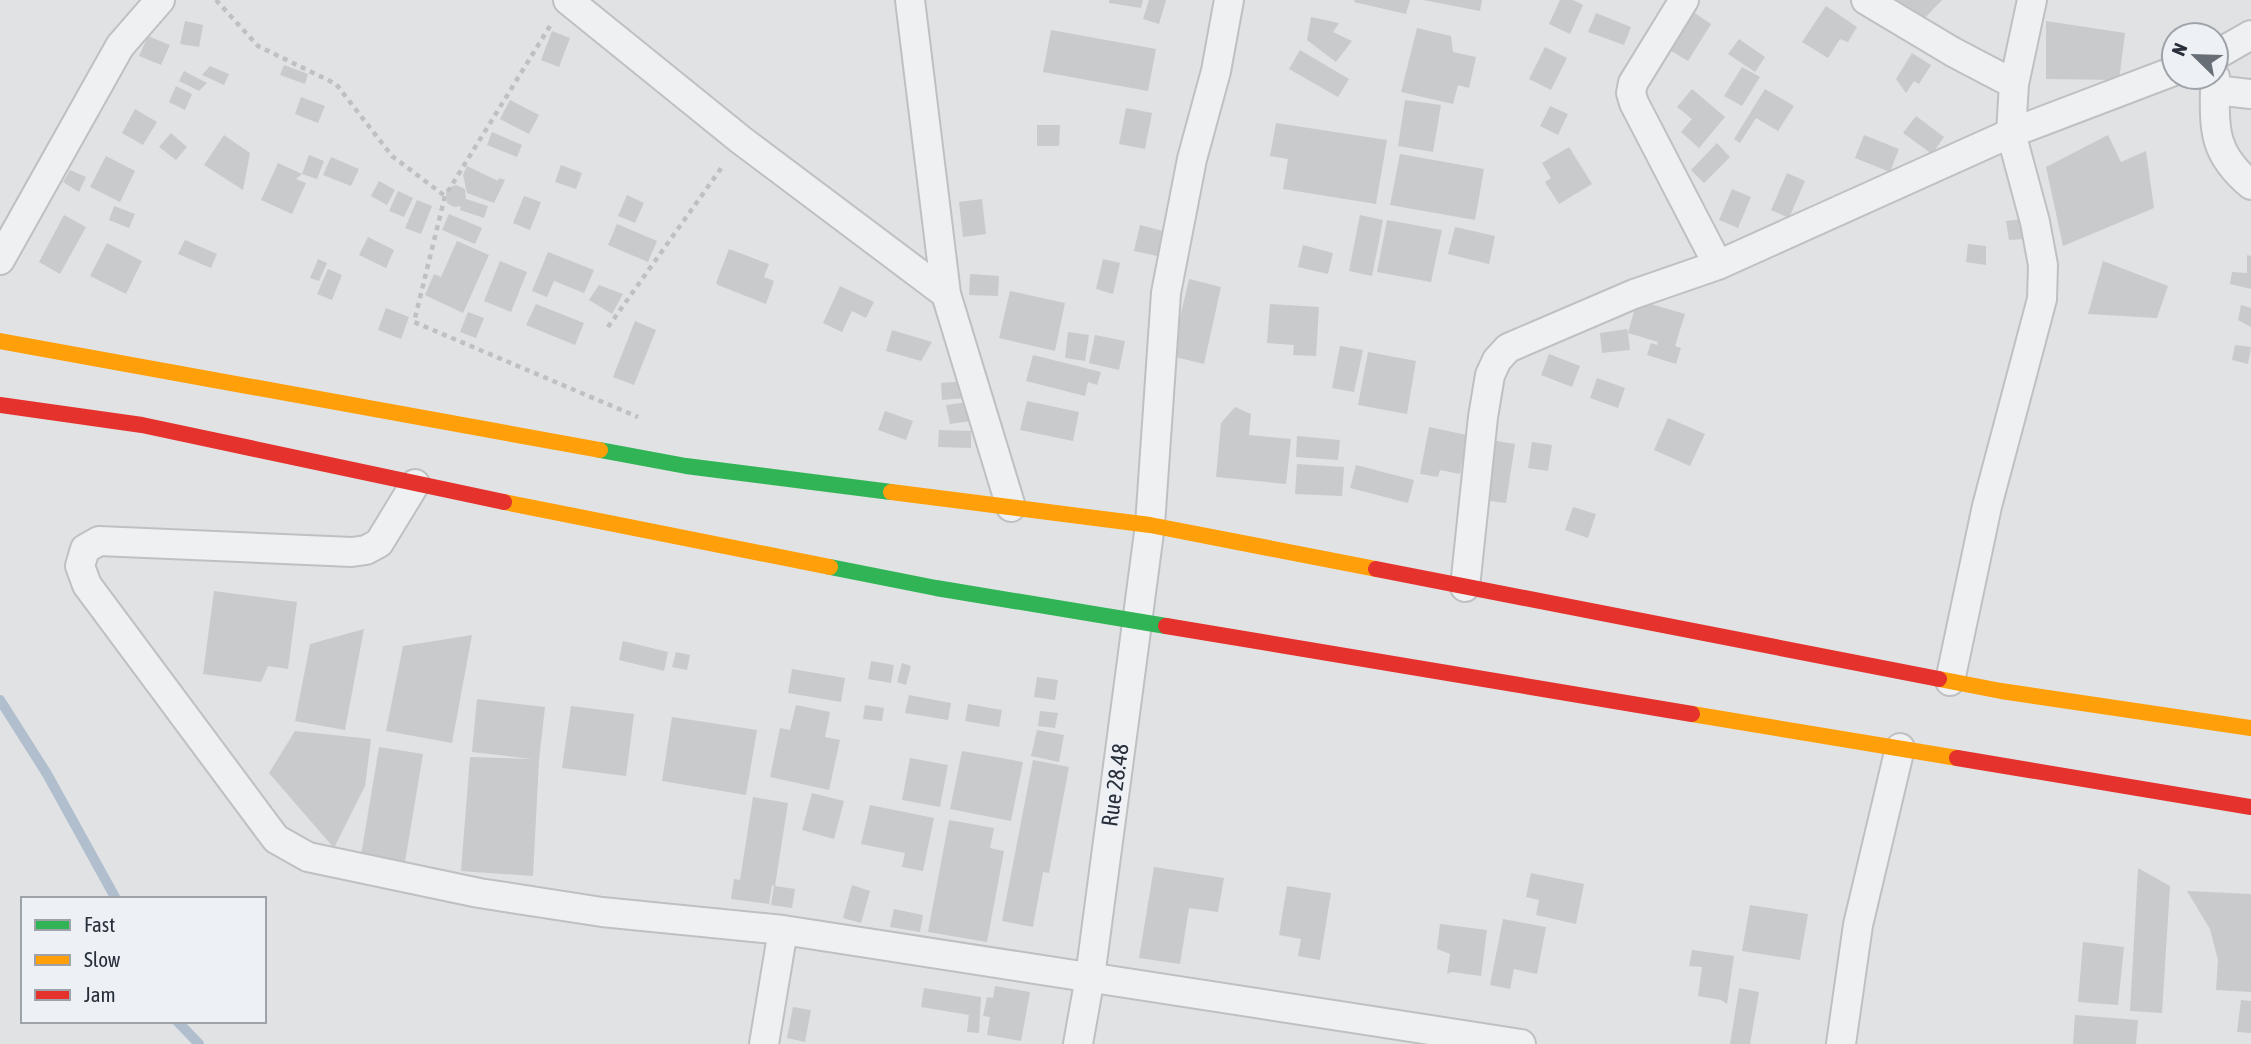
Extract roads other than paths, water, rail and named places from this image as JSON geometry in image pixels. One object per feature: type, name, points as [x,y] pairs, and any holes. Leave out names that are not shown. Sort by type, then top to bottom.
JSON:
[{"type":"main road","points":[[0,341],[687,466],[1150,525],[2001,691],[2251,728]]},
{"type":"main road","points":[[0,405],[142,425],[415,484],[936,588],[2251,807]]},
{"type":"street","points":[[0,260],[120,46],[160,0]]},
{"type":"street","points":[[568,0],[741,141],[946,293]]},
{"type":"street","points":[[910,0],[946,293],[1011,507]]},
{"type":"street","name":"Rue 28.48","points":[[1078,1044],[1090,976],[1150,525],[1166,293],[1192,159],[1216,71],[1229,0]]},
{"type":"street","points":[[1684,0],[1633,83],[1631,93],[1718,265]]},
{"type":"street","points":[[1866,0],[2014,85]]},
{"type":"street","points":[[1950,681],[1987,506],[2042,299],[2043,265],[2011,133],[2014,85],[2032,0]]},
{"type":"street","points":[[2230,47],[2251,35]]},
{"type":"street","points":[[1465,586],[1490,375],[1497,360],[1508,348],[1633,294],[1718,265],[2011,133],[2160,76]]},
{"type":"street","points":[[2230,88],[2251,94]]},
{"type":"street","points":[[2215,91],[2216,136],[2226,161],[2251,185]]},
{"type":"street","points":[[415,484],[379,543],[366,550],[352,552],[99,541],[85,549],[80,566],[87,585],[276,839],[308,856],[479,893],[602,912],[783,930],[1521,1044]]},
{"type":"street","points":[[1841,1044],[1858,925],[1900,748]]},
{"type":"street","points":[[764,1044],[783,930]]},
{"type":"waterway","points":[[0,700],[47,774],[115,897]]},
{"type":"waterway","points":[[179,1023],[199,1044]]}]
